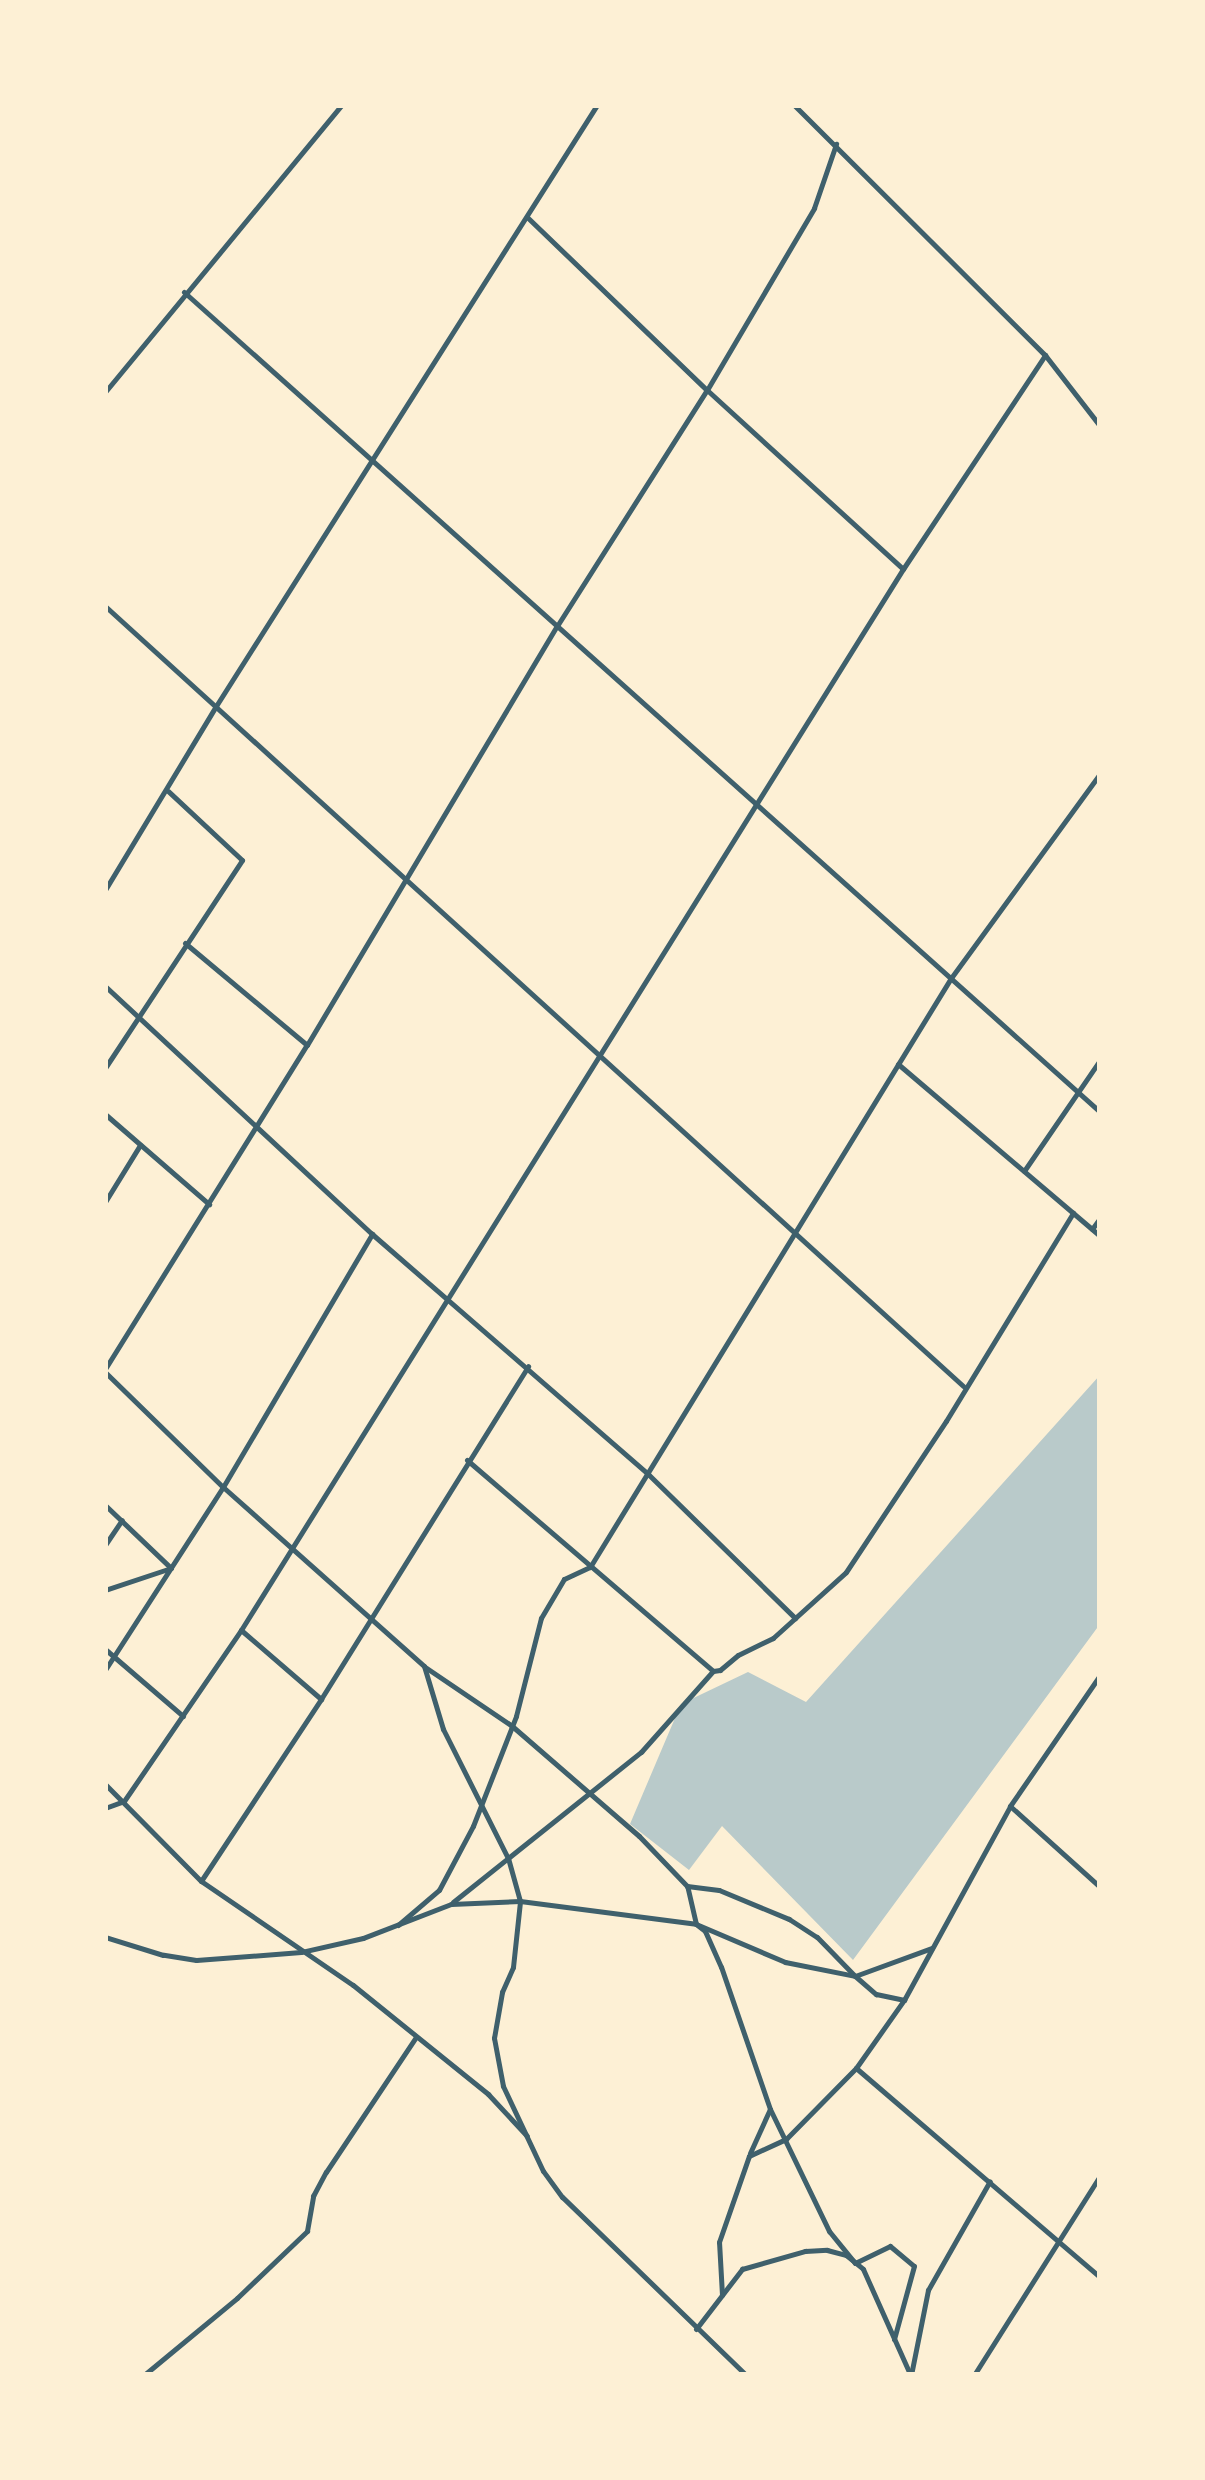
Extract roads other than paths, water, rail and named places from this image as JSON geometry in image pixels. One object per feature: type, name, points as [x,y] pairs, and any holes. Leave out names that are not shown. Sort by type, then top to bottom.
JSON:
[{"type":"street","points":[[105,392],[342,105]]},
{"type":"street","points":[[105,890],[216,706],[598,105]]},
{"type":"street","points":[[794,105],[1045,356],[1100,426]]},
{"type":"street","points":[[836,144],[814,208],[707,390],[557,626],[307,1044],[105,1370],[223,1487],[294,1546],[424,1666],[512,1726],[592,1795],[687,1886],[696,1924],[705,1931],[721,1967],[770,2109],[829,2230],[855,2263]]},
{"type":"street","points":[[527,216],[707,390],[903,568]]},
{"type":"street","points":[[184,292],[1100,1112]]},
{"type":"street","points":[[105,1808],[124,1801],[241,1630],[903,568],[1045,356]]},
{"type":"street","points":[[105,606],[963,1386]]},
{"type":"street","points":[[398,1925],[439,1890],[480,1808],[512,1726],[541,1618],[564,1579],[590,1566],[950,978],[1100,774]]},
{"type":"street","points":[[105,1068],[242,860],[240,854],[168,791]]},
{"type":"street","points":[[186,942],[307,1044]]},
{"type":"street","points":[[105,986],[372,1234],[648,1474],[795,1618]]},
{"type":"street","points":[[1024,1171],[1100,1060]]},
{"type":"street","points":[[898,1064],[1100,1236]]},
{"type":"street","points":[[105,1114],[209,1204]]},
{"type":"street","points":[[105,1202],[140,1144]]},
{"type":"street","points":[[105,1936],[163,1956],[196,1960],[301,1952],[398,1925],[451,1904],[641,1752],[712,1671],[773,1638],[846,1572],[946,1421],[963,1386],[1072,1213]]},
{"type":"street","points":[[1092,1230],[1100,1218]]},
{"type":"street","points":[[105,1670],[223,1487],[372,1234]]},
{"type":"street","points":[[202,1882],[528,1366]]},
{"type":"street","points":[[467,1460],[712,1671]]},
{"type":"street","points":[[105,1504],[171,1568]]},
{"type":"street","points":[[105,1545],[122,1520]]},
{"type":"street","points":[[105,1590],[171,1568]]},
{"type":"street","points":[[241,1630],[321,1699]]},
{"type":"street","points":[[105,1648],[183,1716]]},
{"type":"street","points":[[424,1666],[443,1729],[508,1858],[520,1901],[514,1968],[502,1992],[494,2038],[503,2086],[562,2197],[746,2375]]},
{"type":"street","points":[[749,2156],[786,2139],[856,2068],[904,2000],[1010,1806],[1100,1675]]},
{"type":"street","points":[[105,1784],[202,1882],[353,1985],[488,2094],[532,2144]]},
{"type":"street","points":[[1010,1806],[1100,1887]]},
{"type":"street","points":[[687,1886],[719,1890],[789,1919],[816,1936],[876,1994],[904,2000]]},
{"type":"street","points":[[451,1904],[520,1901],[696,1924],[785,1962],[856,1976],[932,1948]]},
{"type":"street","points":[[144,2375],[238,2298],[307,2231],[313,2196],[326,2172],[416,2037]]},
{"type":"street","points":[[856,2068],[1100,2278]]},
{"type":"street","points":[[722,2296],[720,2242],[749,2156],[770,2109]]},
{"type":"street","points":[[974,2375],[1100,2176]]},
{"type":"street","points":[[911,2375],[928,2290],[990,2182]]},
{"type":"street","points":[[855,2263],[890,2246],[914,2266],[894,2339]]},
{"type":"street","points":[[696,2328],[742,2269],[804,2251],[827,2250],[863,2269],[911,2375]]}]
